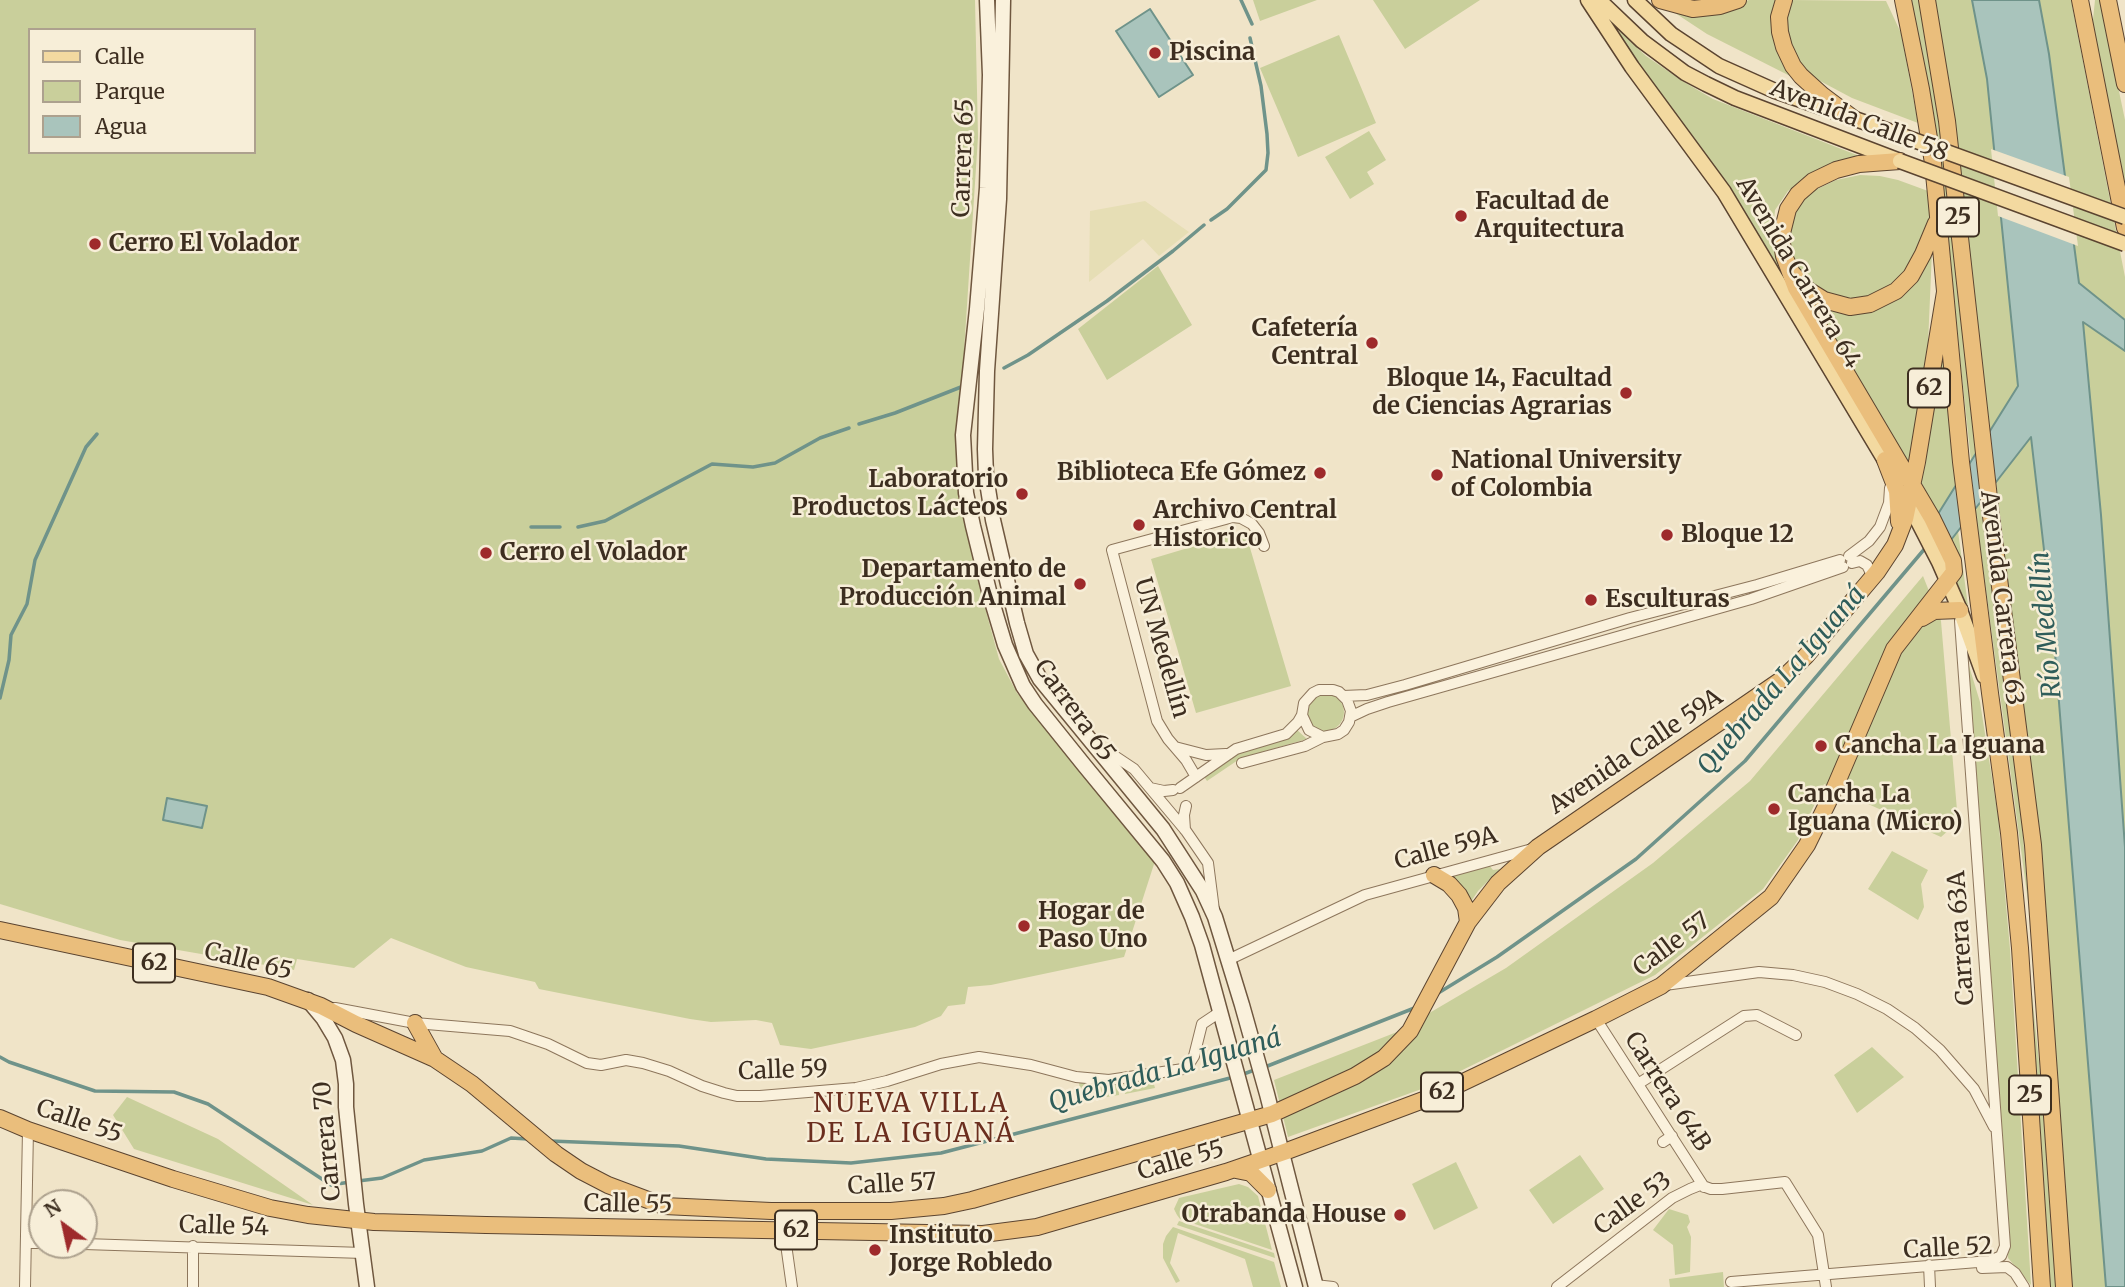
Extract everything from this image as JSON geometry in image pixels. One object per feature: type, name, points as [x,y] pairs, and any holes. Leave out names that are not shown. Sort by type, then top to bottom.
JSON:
[{"type":"highway","points":[[1660,0],[1693,9],[1720,6],[1738,0]]},
{"type":"highway","points":[[1784,0],[1779,17],[1780,32],[1793,66],[1822,94],[1854,118]]},
{"type":"highway","points":[[1891,0],[1908,23]]},
{"type":"highway","name":"Avenida Carrera 63","points":[[1903,0],[1926,115],[1961,462],[2017,902],[2042,1287]]},
{"type":"highway","name":"Avenida Carrera 63","points":[[1927,0],[1947,121],[1991,516],[2029,806],[2064,1287]]},
{"type":"highway","points":[[2080,0],[2125,228]]},
{"type":"highway","points":[[2086,29],[2089,0]]},
{"type":"highway","points":[[2108,0],[2125,83]]},
{"type":"highway","points":[[1900,162],[1848,166],[1821,176],[1805,187],[1792,202],[1781,237],[1784,256],[1798,281],[1824,300],[1850,307],[1870,304],[1896,291],[1911,276],[1938,217]]},
{"type":"highway","points":[[2116,181],[2125,199]]},
{"type":"highway","name":"Avenida Carrera 64","points":[[1784,256],[1796,288],[1913,485],[1927,523],[1954,572],[1948,582]]},
{"type":"highway","name":"Avenida Calle 59A","points":[[1538,847],[1781,680],[1798,665],[1884,564],[1895,545],[1909,503],[1945,292]]},
{"type":"highway","points":[[1885,460],[1892,475],[1899,508],[1895,545]]},
{"type":"highway","name":"Calle 57","points":[[1260,1160],[1434,1096],[1661,986],[1771,897],[1808,845],[1888,659],[1948,582]]},
{"type":"highway","points":[[1914,623],[1934,611],[1960,610]]},
{"type":"highway","name":"Calle 59A","points":[[1446,965],[1468,922],[1498,883],[1538,847]]},
{"type":"highway","points":[[1434,875],[1449,884],[1459,895],[1466,908],[1468,922]]},
{"type":"highway","points":[[2017,902],[2041,975]]},
{"type":"highway","name":"Calle 65","points":[[0,930],[268,987],[314,1003]]},
{"type":"highway","name":"Calle 57","points":[[314,1003],[435,1059],[581,1171],[636,1197],[664,1206],[771,1211],[891,1211],[929,1208],[972,1200],[1272,1114],[1355,1076],[1384,1058],[1410,1031],[1446,965]]},
{"type":"highway","points":[[415,1023],[435,1059]]},
{"type":"highway","name":"Calle 55","points":[[0,1118],[173,1179],[270,1208],[308,1215],[357,1212],[486,1226],[960,1235],[999,1233],[1037,1227],[1260,1160]]},
{"type":"highway","points":[[1226,1172],[1237,1170],[1251,1173],[1268,1190]]},
{"type":"highway","points":[[661,1228],[664,1206]]},
{"type":"main road","name":"Carrera 65","points":[[987,0],[990,75],[987,188],[963,435],[966,494],[973,526],[1005,646],[1023,686],[1067,745],[1163,861],[1177,883],[1192,916],[1208,965],[1296,1287]]},
{"type":"main road","name":"Carrera 65","points":[[1003,0],[999,199],[987,371],[985,449],[993,520],[1026,654],[1040,680],[1178,849],[1215,917],[1267,1094],[1315,1286]]},
{"type":"main road","name":"Avenida Carrera 64","points":[[1588,0],[1632,67],[1724,192],[1909,503],[1927,523]]},
{"type":"main road","name":"Avenida Calle 58","points":[[1599,0],[1642,41],[1685,72],[1735,98],[2125,244]]},
{"type":"main road","name":"Avenida Calle 58","points":[[1635,0],[1671,34],[1719,66],[1765,88],[2125,217]]},
{"type":"main road","name":"Avenida Carrera 64","points":[[1948,582],[1990,694]]},
{"type":"main road","points":[[1208,965],[1219,960],[1223,962],[1240,1001]]},
{"type":"main road","name":"Carrera 70","points":[[314,1003],[335,1038],[343,1060],[367,1287]]},
{"type":"street","points":[[1350,717],[1388,702],[1751,599],[1846,562],[1869,541],[1880,527],[1887,511],[1890,483],[1885,460]]},
{"type":"street","name":"UN Medellín","points":[[1228,753],[1206,755],[1175,747],[1162,730],[1154,712],[1112,550],[1233,517],[1252,524],[1264,547]]},
{"type":"street","points":[[1343,696],[1367,695],[1405,685],[1630,618],[1846,562],[1860,561],[1867,565],[1871,573],[1868,583]]},
{"type":"street","name":"Carrera 63A","points":[[1960,610],[2005,1246],[1997,1259]]},
{"type":"street","points":[[1242,763],[1305,746],[1342,731],[1350,717],[1349,706],[1343,696],[1333,690],[1319,690],[1308,698],[1302,709],[1309,730],[1324,737]]},
{"type":"street","points":[[1150,788],[1177,789],[1228,753],[1286,734],[1302,715]]},
{"type":"street","points":[[1175,747],[1196,777]]},
{"type":"street","points":[[1100,753],[1123,760],[1135,769],[1186,831],[1208,863],[1215,917]]},
{"type":"street","points":[[1186,806],[1186,831]]},
{"type":"street","name":"Calle 59A","points":[[1228,960],[1354,899],[1538,847]]},
{"type":"street","points":[[1661,986],[1759,972],[1793,975],[1825,982],[1857,994],[1906,1021],[1940,1049],[1973,1088],[1997,1132]]},
{"type":"street","name":"Calle 59","points":[[314,1003],[415,1023],[510,1031],[548,1044],[587,1063],[600,1065],[626,1060],[643,1063],[702,1086],[737,1096],[856,1088],[941,1064],[979,1058],[996,1058],[1076,1077],[1109,1080],[1183,1069],[1194,1056],[1202,1024],[1221,1015]]},
{"type":"street","points":[[1638,1084],[1744,1016],[1757,1015],[1796,1035]]},
{"type":"street","name":"Carrera 64B","points":[[1596,1019],[1638,1084],[1667,1139],[1704,1187]]},
{"type":"street","points":[[25,1287],[28,1130]]},
{"type":"street","name":"Calle 53","points":[[1557,1287],[1672,1198],[1698,1186],[1712,1189],[1736,1188],[1785,1182],[1818,1235],[1825,1275]]},
{"type":"street","points":[[784,1230],[792,1287]]},
{"type":"street","name":"Calle 54","points":[[98,1244],[363,1252]]},
{"type":"street","points":[[193,1246],[194,1287]]},
{"type":"street","name":"Calle 52","points":[[1731,1282],[1864,1272],[1889,1274],[1997,1259]]},
{"type":"street","name":"Calle 52","points":[[1929,1268],[2007,1267],[2015,1273],[2024,1287]]},
{"type":"street","points":[[1929,1268],[1930,1287]]},
{"type":"street","points":[[1825,1275],[1826,1287]]},
{"type":"street","points":[[1315,1286],[1333,1287]]},
{"type":"shaded area","points":[[1145,201],[1189,232],[1159,256],[1143,239],[1089,282],[1090,211]]},
{"type":"green space","name":"Cerro el Volador","points":[[0,0],[975,0],[978,137],[961,397],[964,514],[999,659],[1017,693],[1155,861],[1124,957],[991,985],[968,987],[965,1004],[948,1006],[941,1016],[915,1027],[811,1049],[780,1045],[772,1023],[756,1020],[711,1022],[690,1019],[539,989],[535,982],[466,967],[391,938],[354,968],[297,959],[294,970],[120,940],[0,904]]},
{"type":"green space","points":[[1253,0],[1317,0],[1260,21]]},
{"type":"green space","points":[[1373,0],[1480,0],[1405,49]]},
{"type":"green space","points":[[1749,0],[1776,0],[1771,25],[1775,48],[1794,78],[1707,34],[1669,9],[1722,11]]},
{"type":"green space","points":[[1790,0],[1886,1],[1901,33],[1918,123],[1852,98],[1807,74],[1788,42],[1786,20]]},
{"type":"green space","points":[[1909,0],[1920,0],[1940,103],[1976,453],[1971,461],[1935,126]]},
{"type":"green space","points":[[1931,0],[1972,0],[1987,79],[2018,386],[1990,430],[1954,127]]},
{"type":"green space","points":[[2039,0],[2071,0],[2125,277],[2125,320],[2079,283],[2049,54]]},
{"type":"green space","points":[[2095,0],[2100,0],[2125,120],[2125,184],[2121,176],[2092,29]]},
{"type":"green space","points":[[1605,18],[1646,56],[1713,99],[1862,157],[1806,177],[1788,191],[1775,210],[1772,243],[1789,290],[1720,174]]},
{"type":"green space","points":[[1339,35],[1376,123],[1298,157],[1260,68]]},
{"type":"green space","points":[[1369,131],[1386,160],[1367,172],[1374,184],[1350,199],[1325,157]]},
{"type":"green space","points":[[1860,175],[1898,180],[1928,191],[1931,216],[1917,260],[1894,285],[1869,297],[1846,299],[1819,290],[1800,275],[1791,260],[1785,237],[1793,213],[1807,194],[1836,180]]},
{"type":"green space","points":[[1932,251],[1928,344],[1909,464],[1811,300],[1831,311],[1862,312]]},
{"type":"green space","points":[[1158,266],[1192,325],[1107,380],[1078,329]]},
{"type":"green space","points":[[2083,321],[2125,351],[2125,847],[2101,515]]},
{"type":"green space","points":[[1941,343],[1956,485],[1938,514],[1920,480]]},
{"type":"green space","points":[[2031,436],[2053,628],[2106,1287],[2069,1287],[2026,735],[1996,481]]},
{"type":"green space","points":[[1980,502],[2020,799],[2029,909],[1975,509]]},
{"type":"green space","points":[[1245,531],[1291,686],[1196,713],[1151,559]]},
{"type":"green space","points":[[1958,531],[1970,621],[1953,583],[1951,540]]},
{"type":"green space","points":[[1923,576],[1941,621],[1958,822],[1941,837],[1824,784],[1798,840],[1763,889],[1655,975],[1430,1086],[1288,1137],[1274,1080],[1397,1032],[1506,968],[1653,863],[1750,781]]},
{"type":"green space","points":[[1966,656],[1980,702],[1998,816],[2010,949],[2031,1285],[2008,1258]]},
{"type":"green space","points":[[1325,693],[1338,699],[1344,712],[1338,725],[1325,731],[1312,725],[1306,712],[1312,699]]},
{"type":"green space","points":[[1296,729],[1307,739],[1241,758],[1207,781],[1203,775],[1238,751]]},
{"type":"green space","points":[[1892,851],[1928,870],[1921,884],[1924,907],[1918,920],[1868,889]]},
{"type":"green space","points":[[1489,865],[1493,870],[1500,869],[1470,903],[1448,878]]},
{"type":"green space","points":[[2028,955],[2048,1150],[2058,1287],[2049,1287]]},
{"type":"green space","points":[[1872,1047],[1904,1077],[1857,1113],[1834,1075]]},
{"type":"green space","points":[[1152,1077],[1155,1088],[1125,1094],[1123,1084]]},
{"type":"green space","points":[[1079,1082],[1118,1082],[1119,1095],[1081,1101]]},
{"type":"green space","points":[[127,1097],[218,1139],[313,1205],[134,1149],[113,1115]]},
{"type":"green space","points":[[1580,1155],[1604,1189],[1553,1224],[1529,1190]]},
{"type":"green space","points":[[1456,1162],[1478,1208],[1434,1230],[1412,1184]]},
{"type":"green space","points":[[1239,1184],[1248,1187],[1258,1196],[1272,1250],[1180,1219],[1174,1209],[1179,1198]]},
{"type":"green space","points":[[1669,1209],[1688,1215],[1690,1222],[1687,1227],[1691,1237],[1690,1272],[1675,1275],[1673,1245],[1653,1230]]},
{"type":"green space","points":[[1179,1221],[1274,1253],[1275,1258],[1177,1225]]},
{"type":"green space","points":[[1173,1227],[1274,1262],[1281,1287],[1253,1287],[1245,1259],[1178,1233],[1170,1263],[1180,1281],[1176,1283],[1163,1258],[1163,1244]]},
{"type":"green space","points":[[1723,1272],[1724,1287],[1670,1287],[1669,1279]]},
{"type":"water","points":[[1972,0],[2039,0],[2049,54],[2079,283],[2125,320],[2125,351],[2083,322],[2101,515],[2125,847],[2125,1287],[2106,1287],[2053,628],[2031,437],[1951,540],[1938,514],[2018,386],[1987,79]]},
{"type":"water","name":"Piscina","points":[[1150,9],[1193,75],[1159,97],[1116,31]]},
{"type":"water","points":[[167,798],[207,806],[202,828],[163,820]]},
{"type":"pier","points":[[1991,149],[2069,177],[2078,246],[1998,216]]},
{"type":"waterway","points":[[1241,0],[1252,24]]},
{"type":"waterway","points":[[1211,220],[1227,209],[1266,170],[1267,134],[1261,86],[1250,38]]},
{"type":"waterway","points":[[1004,368],[1028,355],[1107,301],[1204,225]]},
{"type":"waterway","points":[[859,424],[961,387]]},
{"type":"waterway","points":[[578,527],[605,521],[712,464],[753,467],[775,463],[820,438],[849,428]]},
{"type":"waterway","points":[[0,698],[9,660],[11,635],[27,604],[35,560],[86,447],[97,434]]},
{"type":"waterway","points":[[531,527],[560,527]]},
{"type":"waterway","name":"Quebrada La Iguaná","points":[[1435,995],[1497,957],[1636,859],[1745,761],[1927,546]]},
{"type":"waterway","name":"Quebrada La Iguaná","points":[[1265,1067],[1417,1007]]},
{"type":"waterway","name":"Quebrada La Iguaná","points":[[0,1057],[95,1091],[174,1092],[208,1104],[331,1185],[350,1182]]},
{"type":"waterway","name":"Quebrada La Iguaná","points":[[1241,1075],[1257,1069]]},
{"type":"waterway","name":"Quebrada La Iguaná","points":[[550,1141],[679,1146],[766,1159],[851,1163],[941,1153],[1234,1077]]},
{"type":"waterway","name":"Quebrada La Iguaná","points":[[358,1181],[382,1178],[424,1160],[482,1151],[511,1138],[528,1139]]},
{"type":"place","name":"Piscina","points":[[1155,53]]},
{"type":"place","name":"Facultad de Arquitectura","points":[[1461,216]]},
{"type":"place","name":"Cerro El Volador","points":[[95,244]]},
{"type":"place","name":"Cafetería Central","points":[[1372,343]]},
{"type":"place","name":"Bloque 14, Facultad de Ciencias Agrarias","points":[[1626,393]]},
{"type":"place","name":"Biblioteca Efe Gómez","points":[[1320,473]]},
{"type":"place","name":"National University of Colombia","points":[[1437,475]]},
{"type":"place","name":"Laboratorio Productos Lácteos","points":[[1022,494]]},
{"type":"place","name":"Archivo Central Historico","points":[[1139,525]]},
{"type":"place","name":"Bloque 12","points":[[1667,535]]},
{"type":"place","name":"Cerro el Volador","points":[[486,553]]},
{"type":"place","name":"Departamento de Producción Animal","points":[[1080,584]]},
{"type":"place","name":"Esculturas","points":[[1591,600]]},
{"type":"place","name":"Cancha La Iguana","points":[[1821,746]]},
{"type":"place","name":"Cancha La Iguana (Micro)","points":[[1774,809]]},
{"type":"place","name":"Hogar de Paso Uno","points":[[1024,926]]},
{"type":"place","name":"Otrabanda House","points":[[1400,1215]]},
{"type":"place","name":"Instituto Jorge Robledo","points":[[875,1250]]},
{"type":"district","name":"NUEVA VILLA DE LA IGUANÁ","points":[[911,1120]]},
{"type":"water label","name":"Río Medellín","points":[[2047,625]]}]
